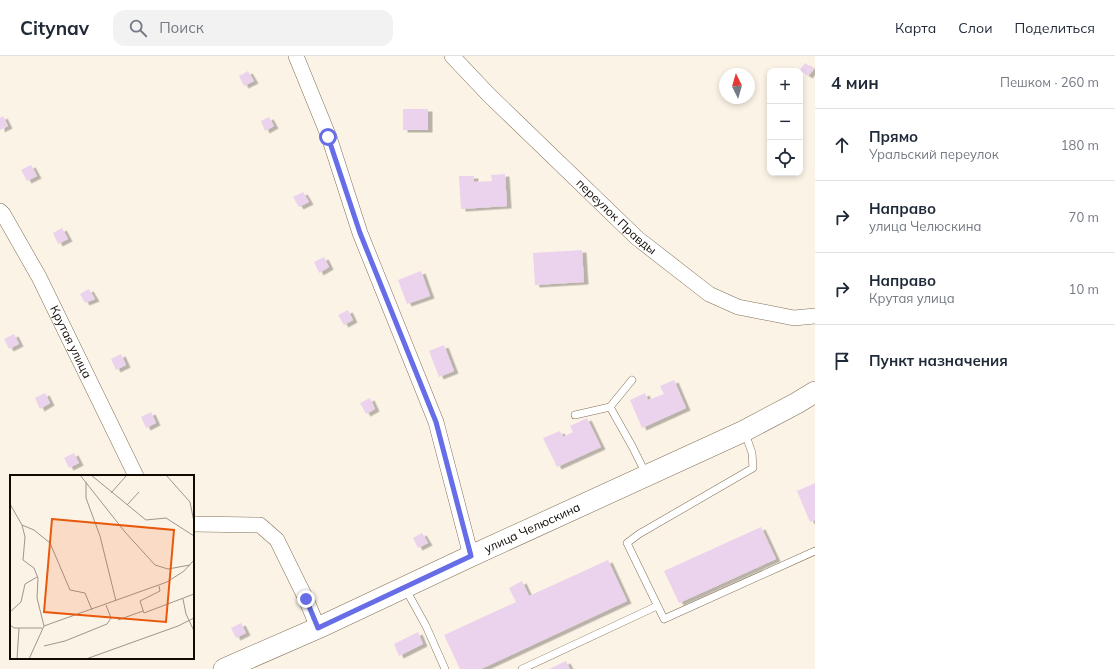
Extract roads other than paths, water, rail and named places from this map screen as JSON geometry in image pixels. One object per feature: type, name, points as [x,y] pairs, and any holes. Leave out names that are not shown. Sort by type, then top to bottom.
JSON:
[{"type":"main road","name":"улица Челюскина","points":[[224,669],[318,628],[744,431],[798,403],[815,392]]},
{"type":"street","points":[[296,56],[328,137],[360,233],[436,422],[471,556]]},
{"type":"street","name":"переулок Правды","points":[[452,56],[488,94],[637,238],[709,294],[738,307],[794,318],[815,316]]},
{"type":"street","name":"Крутая улица","points":[[0,211],[39,277],[136,475]]},
{"type":"street","points":[[194,524],[260,525],[277,540],[306,599],[318,628]]},
{"type":"lane","points":[[575,415],[610,407],[632,380]]},
{"type":"lane","points":[[610,407],[646,475]]},
{"type":"lane","points":[[744,431],[752,453],[753,468],[638,534],[626,543],[664,619],[815,551]]},
{"type":"lane","points":[[405,587],[426,626],[445,669]]},
{"type":"lane","points":[[522,669],[657,606]]}]
